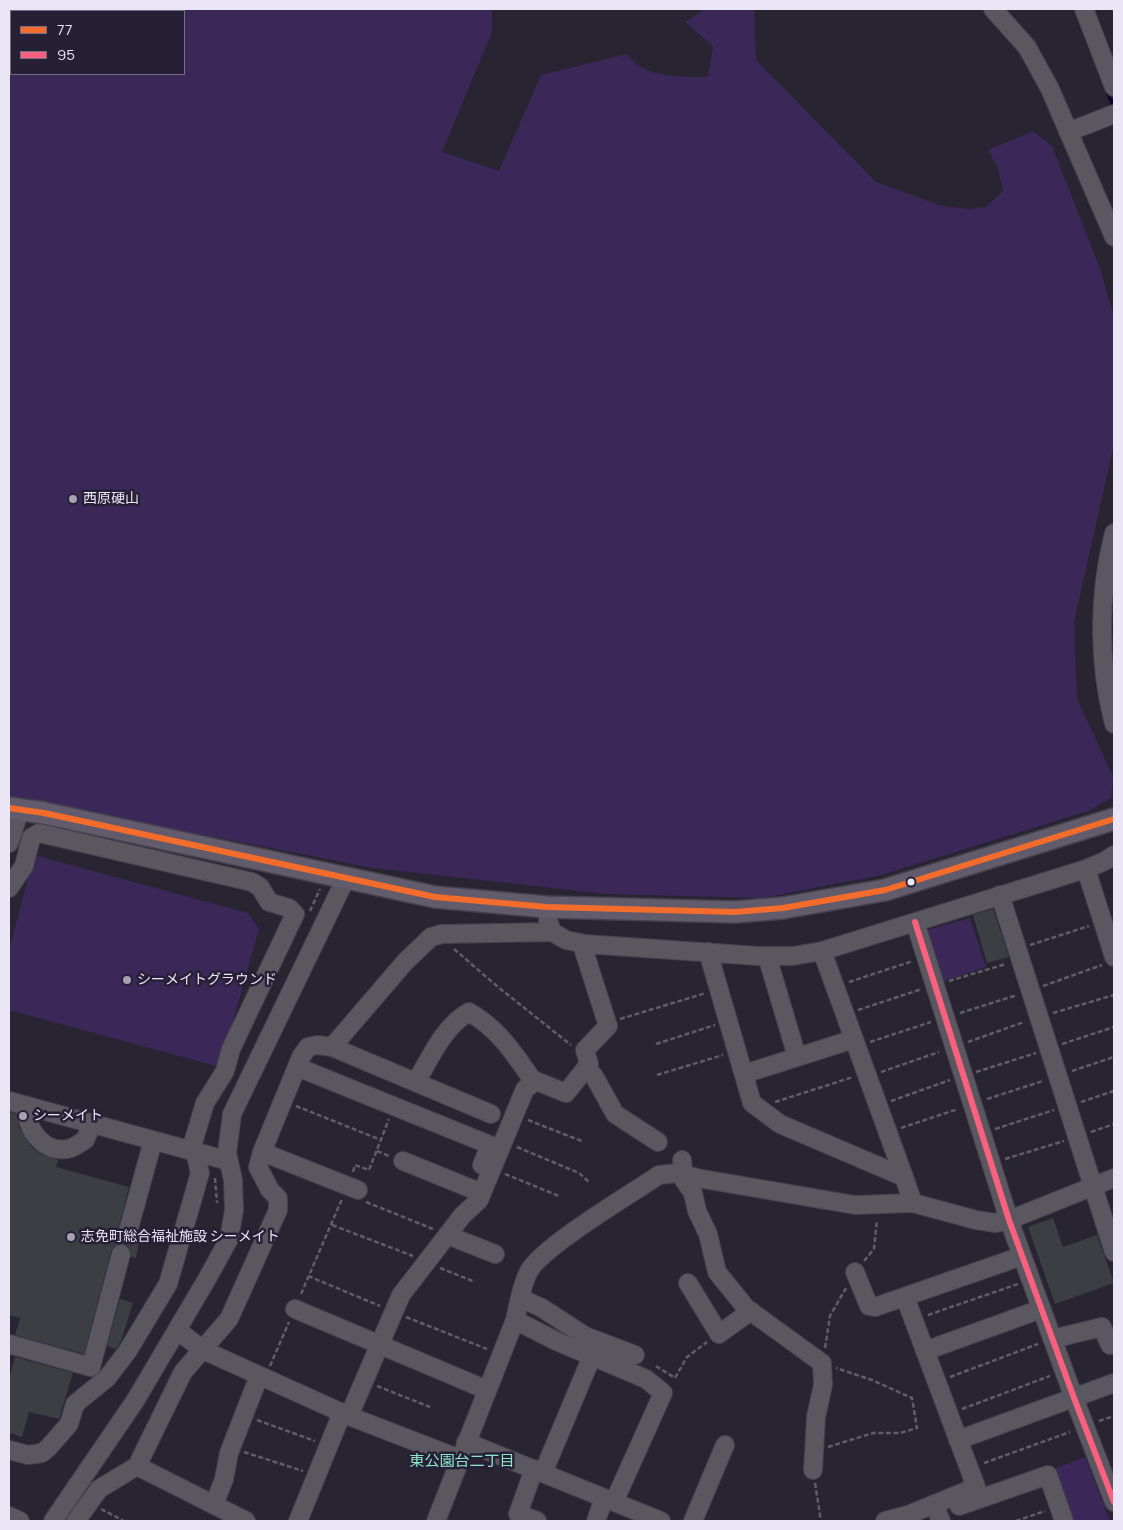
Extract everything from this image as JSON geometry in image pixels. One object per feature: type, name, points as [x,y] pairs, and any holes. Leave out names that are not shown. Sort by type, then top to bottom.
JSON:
[{"type":"main road","points":[[14,809],[435,897],[547,907],[735,912],[783,908],[885,890],[1114,818]]},
{"type":"street","points":[[993,9],[1010,25],[1027,47],[1050,90],[1114,237]]},
{"type":"street","points":[[1084,9],[1114,86]]},
{"type":"street","points":[[1068,132],[1114,114]]},
{"type":"street","points":[[1114,533],[1104,663],[1114,724]]},
{"type":"street","points":[[9,843],[14,809]]},
{"type":"street","points":[[9,888],[24,866],[31,838],[39,833],[252,882],[260,887],[269,902],[289,908],[295,914],[231,1049],[225,1072],[205,1103],[193,1143],[200,1173],[168,1284],[127,1352],[107,1378],[75,1404],[69,1424],[49,1447],[42,1453],[28,1455],[9,1450]]},
{"type":"street","points":[[157,868],[166,840]]},
{"type":"street","points":[[332,1047],[406,962],[431,937],[447,934],[552,932],[566,940],[586,944],[767,956],[793,956],[822,951],[1086,869],[1114,855]]},
{"type":"street","points":[[1086,869],[1103,922],[1110,961]]},
{"type":"street","points":[[53,1521],[135,1401],[229,1239],[234,1210],[233,1180],[227,1153],[232,1114],[346,878]]},
{"type":"street","points":[[1000,895],[1114,1252]]},
{"type":"street","points":[[547,907],[548,922],[552,932]]},
{"type":"street","points":[[915,922],[1009,1220],[1114,1502]]},
{"type":"street","points":[[586,944],[584,951],[608,1026],[585,1050],[587,1062],[615,1114],[658,1142]]},
{"type":"street","points":[[822,951],[913,1203]]},
{"type":"street","points":[[708,952],[752,1103],[780,1124],[904,1178]]},
{"type":"street","points":[[767,956],[797,1057]]},
{"type":"street","points":[[416,1082],[447,1030],[457,1019],[469,1012],[483,1020],[505,1040],[534,1082]]},
{"type":"street","points":[[744,1074],[797,1057],[855,1043]]},
{"type":"street","points":[[76,1521],[99,1489],[140,1468],[183,1372],[229,1319],[278,1210],[278,1198],[270,1190],[258,1167],[262,1152],[297,1067],[308,1047],[317,1045],[332,1047],[491,1114]]},
{"type":"street","points":[[403,1161],[479,1200],[525,1090],[536,1080],[566,1093],[587,1062]]},
{"type":"street","points":[[297,1067],[490,1145],[473,1197],[447,1235],[401,1294],[364,1381],[328,1446],[298,1521]]},
{"type":"street","points":[[9,1101],[229,1162]]},
{"type":"street","points":[[28,1106],[26,1116],[33,1134],[39,1141],[60,1148],[70,1148],[85,1140],[92,1124]]},
{"type":"street","points":[[127,1235],[153,1141]]},
{"type":"street","points":[[262,1152],[355,1192]]},
{"type":"street","points":[[436,1521],[515,1320],[520,1298],[530,1270],[552,1248],[659,1175],[682,1167],[855,1205],[913,1203],[976,1220],[996,1223],[1009,1220],[1092,1185],[1114,1178]]},
{"type":"street","points":[[682,1167],[684,1180],[693,1193],[697,1211],[708,1234],[717,1272],[732,1293],[751,1311],[822,1364],[823,1385],[816,1417],[813,1470]]},
{"type":"street","points":[[447,1235],[495,1254]]},
{"type":"street","points":[[9,1344],[91,1368],[121,1254]]},
{"type":"street","points":[[855,1272],[870,1306],[875,1307],[1022,1256]]},
{"type":"street","points":[[688,1283],[719,1334],[751,1311]]},
{"type":"street","points":[[905,1297],[976,1487],[937,1513]]},
{"type":"street","points":[[520,1298],[542,1308],[585,1336],[634,1355]]},
{"type":"street","points":[[295,1309],[487,1390]]},
{"type":"street","points":[[925,1351],[1041,1309]]},
{"type":"street","points":[[515,1320],[556,1341],[646,1379],[662,1393],[609,1500],[596,1521]]},
{"type":"street","points":[[1052,1339],[1102,1327],[1110,1345]]},
{"type":"street","points":[[177,1330],[203,1350],[262,1377],[346,1415],[460,1459]]},
{"type":"street","points":[[537,1521],[518,1514],[592,1356]]},
{"type":"street","points":[[219,1508],[231,1447],[262,1377]]},
{"type":"street","points":[[958,1440],[1114,1383]]},
{"type":"street","points":[[466,1442],[661,1521]]},
{"type":"street","points":[[693,1521],[725,1445]]},
{"type":"street","points":[[140,1468],[246,1521]]},
{"type":"street","points":[[886,1521],[937,1513],[1048,1475],[1062,1514]]},
{"type":"street","points":[[9,1516],[20,1521]]},
{"type":"path","points":[[845,1014],[935,985],[1103,922]]},
{"type":"path","points":[[447,934],[449,943],[460,955],[587,1062]]},
{"type":"path","points":[[835,987],[926,957]]},
{"type":"path","points":[[855,1043],[946,1018],[1110,961]]},
{"type":"path","points":[[607,1023],[719,988]]},
{"type":"path","points":[[758,1108],[1039,1017],[1114,995]]},
{"type":"path","points":[[656,1044],[728,1021]]},
{"type":"path","points":[[878,1105],[1114,1026]]},
{"type":"path","points":[[657,1075],[737,1051]]},
{"type":"path","points":[[888,1133],[1114,1058]]},
{"type":"path","points":[[982,1133],[1114,1092]]},
{"type":"path","points":[[284,1101],[381,1140]]},
{"type":"path","points":[[262,1377],[295,1309],[330,1224],[332,1225],[355,1192],[355,1165],[369,1170],[394,1106]]},
{"type":"path","points":[[515,1115],[584,1142]]},
{"type":"path","points":[[991,1163],[1114,1124]]},
{"type":"path","points":[[504,1142],[579,1173],[590,1183]]},
{"type":"path","points":[[492,1169],[559,1196]]},
{"type":"path","points":[[355,1192],[447,1235]]},
{"type":"path","points":[[332,1225],[418,1257],[426,1263],[475,1282]]},
{"type":"path","points":[[308,1276],[501,1355]]},
{"type":"path","points":[[914,1320],[1031,1280]]},
{"type":"path","points":[[634,1355],[675,1378],[688,1357],[719,1334]]},
{"type":"path","points":[[937,1382],[1052,1339]]},
{"type":"path","points":[[814,1452],[872,1433],[900,1433],[917,1428],[912,1398],[872,1380],[822,1364]]},
{"type":"path","points":[[949,1414],[1064,1371]]},
{"type":"path","points":[[364,1381],[430,1408]]},
{"type":"path","points":[[244,1415],[328,1446]]},
{"type":"path","points":[[969,1468],[1085,1426]]},
{"type":"path","points":[[231,1447],[316,1476]]},
{"type":"path","points":[[813,1470],[821,1521]]},
{"type":"path","points":[[89,1503],[124,1521]]},
{"type":"path","points":[[1016,1521],[1062,1514]]},
{"type":"shaded area","points":[[492,9],[492,32],[442,152],[499,171],[541,75],[627,54],[642,68],[652,72],[674,76],[708,77],[713,46],[685,22],[705,9],[754,9],[756,60],[876,182],[942,206],[970,209],[986,207],[1003,191],[998,168],[988,150],[1033,131],[1052,146],[1101,271],[1114,318],[1114,444],[1074,622],[1077,698],[1113,777],[1111,798],[1088,811],[881,875],[763,898],[606,894],[373,868],[9,797],[9,16],[10,75],[185,75],[185,10],[106,10]]},
{"type":"shaded area","name":"シーメイトグラウンド","points":[[34,855],[248,913],[259,929],[220,1067],[9,1010],[9,950]]},
{"type":"shaded area","points":[[970,918],[986,967],[938,983],[923,931]]},
{"type":"shaded area","points":[[1085,1457],[1110,1521],[1069,1521],[1049,1471]]},
{"type":"building","points":[[993,909],[1009,957],[987,963],[973,915]]},
{"type":"building","name":"志免町総合福祉施設 シーメイト","points":[[9,1112],[17,1114],[19,1128],[31,1147],[41,1154],[58,1160],[56,1167],[129,1187],[117,1233],[117,1238],[121,1244],[114,1246],[111,1251],[84,1354],[15,1335],[20,1318],[9,1315]]},
{"type":"building","points":[[1053,1218],[1063,1247],[1097,1235],[1114,1283],[1055,1304],[1028,1227]]},
{"type":"building","points":[[137,1238],[140,1238],[136,1258],[131,1257],[131,1251],[127,1245],[134,1243]]},
{"type":"building","points":[[120,1299],[133,1303],[121,1341],[116,1349],[107,1346]]},
{"type":"building","points":[[15,1357],[73,1373],[59,1419],[29,1412],[22,1437],[9,1433],[9,1380]]},
{"type":"waterway","points":[[1107,90],[1114,107]]},
{"type":"transit line","name":"77","points":[[9,808],[44,813],[435,897],[547,907],[735,912],[783,908],[885,890],[1114,819]]},
{"type":"transit line","name":"95","points":[[915,922],[1009,1220],[1114,1502]]},
{"type":"place","name":"西原硬山","points":[[73,499]]},
{"type":"place","name":"シーメイトグラウンド","points":[[127,980]]},
{"type":"place","name":"シーメイト","points":[[23,1116]]},
{"type":"place","name":"志免町総合福祉施設 シーメイト","points":[[71,1237]]},
{"type":"district","name":"東公園台二丁目","points":[[462,1462]]}]
